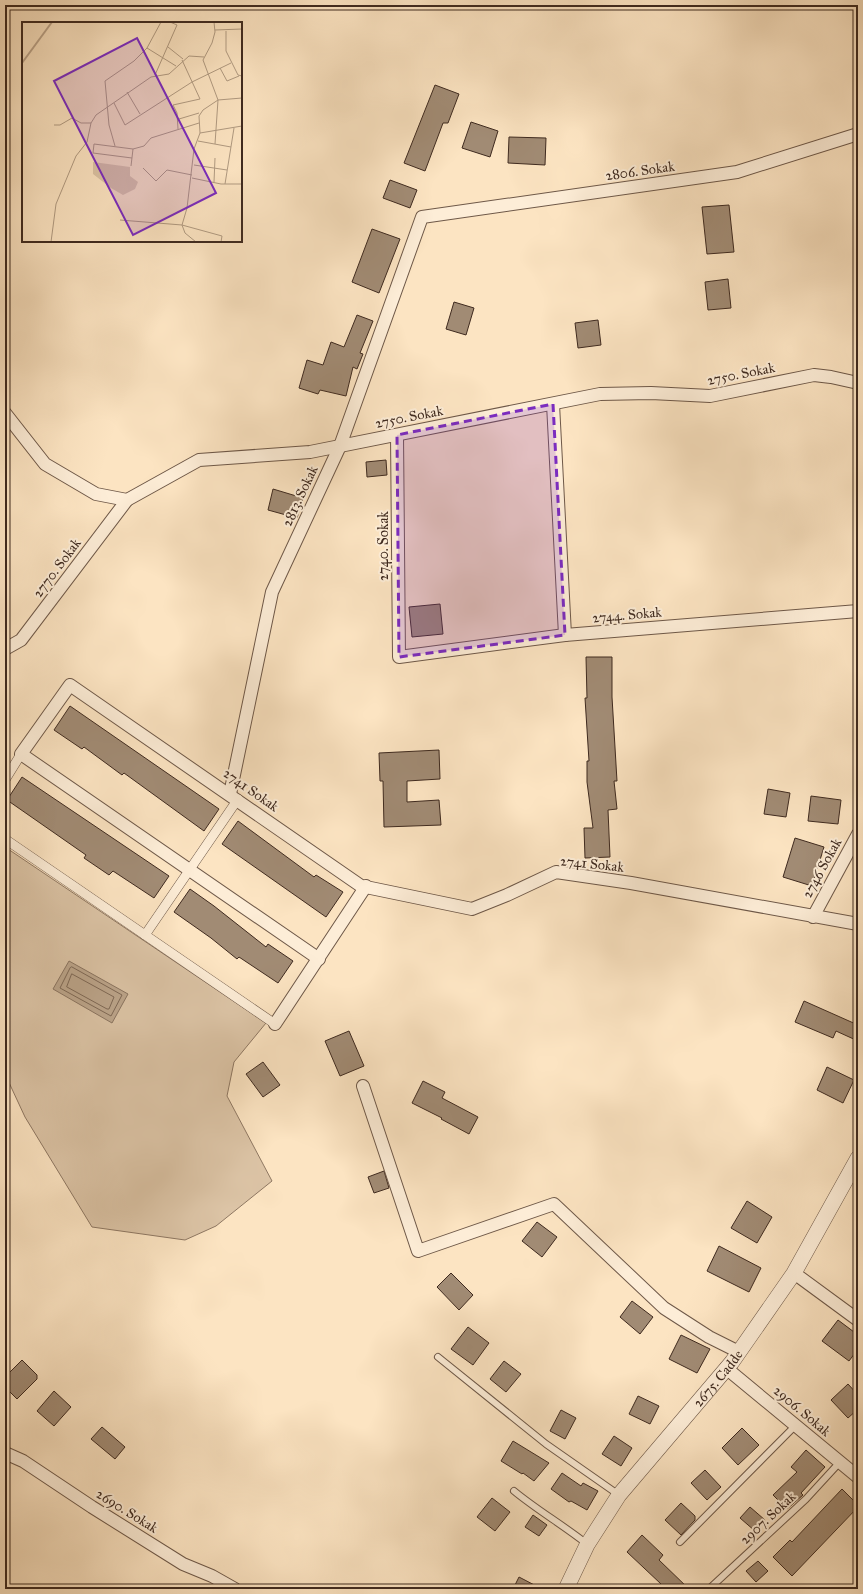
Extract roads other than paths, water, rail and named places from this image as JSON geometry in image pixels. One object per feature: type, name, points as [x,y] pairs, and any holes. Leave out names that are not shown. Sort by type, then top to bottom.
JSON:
[{"type":"street","name":"2806. Sokak","points":[[422,217],[737,172],[858,134]]},
{"type":"street","name":"2813. Sokak","points":[[234,797],[272,592],[340,446],[422,217]]},
{"type":"street","name":"2750. Sokak","points":[[127,500],[199,460],[310,452],[600,394],[651,393],[710,396],[814,375],[856,380]]},
{"type":"street","points":[[553,404],[565,635]]},
{"type":"street","points":[[5,413],[45,464],[96,494],[127,500]]},
{"type":"street","name":"2740. Sokak","points":[[397,435],[399,657]]},
{"type":"street","name":"2770. Sokak","points":[[5,649],[21,640],[127,500]]},
{"type":"street","name":"2744. Sokak","points":[[399,657],[565,635],[858,611]]},
{"type":"street","name":"2741 Sokak","points":[[20,754],[70,685],[362,886],[472,909],[507,895],[556,872],[654,887],[858,924]]},
{"type":"street","points":[[5,780],[20,754],[319,959]]},
{"type":"street","points":[[144,935],[188,870],[234,797]]},
{"type":"street","name":"2746 Sokak","points":[[813,917],[858,834]]},
{"type":"street","points":[[5,839],[275,1024],[366,886]]},
{"type":"street","points":[[363,1086],[418,1251],[554,1204],[664,1308],[709,1337],[739,1352]]},
{"type":"street","name":"2675. Cadde","points":[[566,1589],[588,1545],[619,1495],[739,1352],[794,1273],[858,1158]]},
{"type":"street","points":[[794,1273],[858,1320]]},
{"type":"street","name":"2906. Sokak","points":[[726,1368],[858,1477]]},
{"type":"street","name":"2690. Sokak","points":[[5,1453],[24,1461],[92,1507],[183,1564],[212,1576],[235,1589]]},
{"type":"lane","points":[[438,1357],[546,1444],[619,1495]]},
{"type":"lane","points":[[680,1542],[796,1426]]},
{"type":"lane","name":"2907. Sokak","points":[[709,1589],[806,1499],[840,1462]]},
{"type":"lane","points":[[514,1491],[533,1508],[571,1531],[588,1545]]},
{"type":"water","points":[[69,961],[128,994],[112,1023],[53,989]]}]
